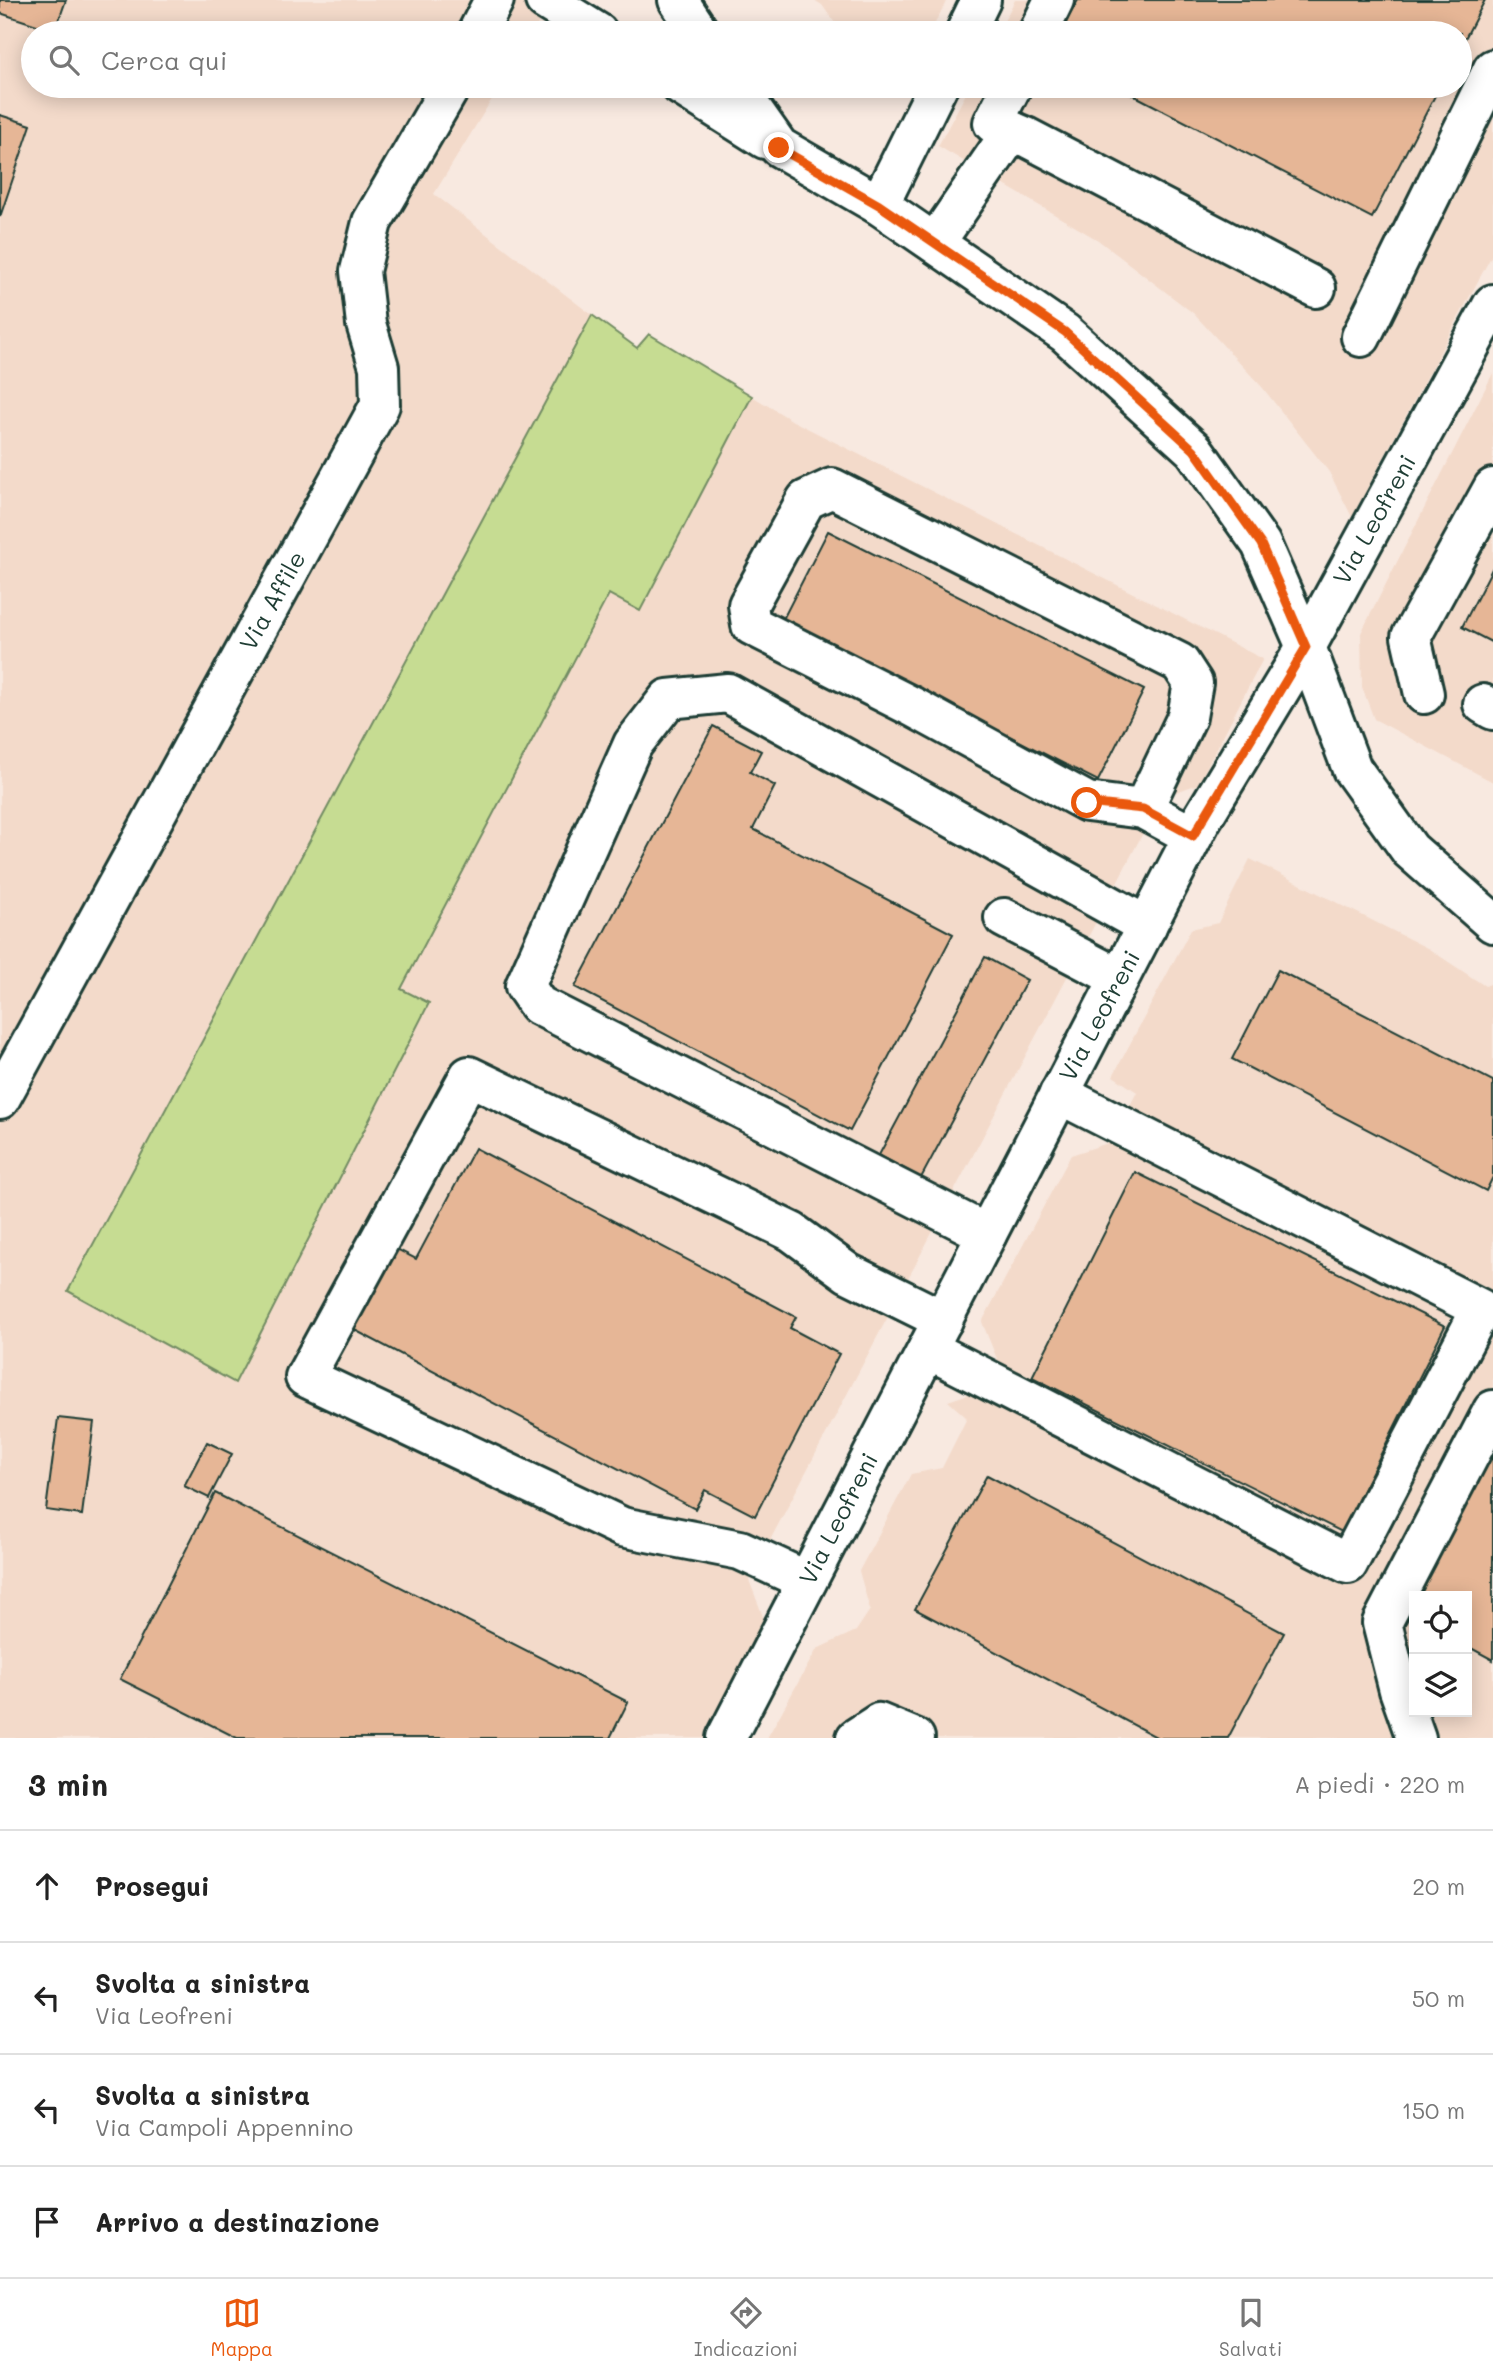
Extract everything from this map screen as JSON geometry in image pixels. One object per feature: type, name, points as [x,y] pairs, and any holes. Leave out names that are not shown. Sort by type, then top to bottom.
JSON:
[{"type":"street","points":[[483,21],[494,0]]},
{"type":"street","points":[[545,0],[579,21]]},
{"type":"street","points":[[678,0],[693,21]]},
{"type":"street","points":[[971,21],[981,0]]},
{"type":"street","points":[[1044,21],[1054,0]]},
{"type":"street","points":[[1361,337],[1493,69]]},
{"type":"street","name":"Via Affile","points":[[0,1099],[380,405],[379,366],[366,324],[359,271],[372,222],[444,98]]},
{"type":"street","points":[[700,98],[779,148],[879,205],[1065,332],[1194,450],[1261,544],[1306,647],[1352,769],[1410,850],[1493,923]]},
{"type":"street","points":[[745,98],[779,148]]},
{"type":"street","points":[[879,205],[932,98]]},
{"type":"street","points":[[1006,98],[993,124],[1012,131],[1316,288]]},
{"type":"street","points":[[934,243],[1012,131]]},
{"type":"street","name":"Via Leofreni","points":[[726,1738],[1193,836],[1306,647],[1493,304]]},
{"type":"street","points":[[1143,809],[1187,717],[1193,683],[1180,663],[832,488],[806,500],[748,605],[751,625],[913,707],[1087,803],[1143,809],[1193,836]]},
{"type":"street","points":[[1424,694],[1412,637],[1493,488]]},
{"type":"street","points":[[987,1234],[538,1006],[525,986],[633,744],[668,699],[728,693],[1147,926]]},
{"type":"street","points":[[1004,918],[1119,978]]},
{"type":"street","points":[[807,1581],[740,1550],[622,1527],[305,1377],[469,1076],[792,1232],[935,1334],[1348,1564],[1480,1309],[1059,1094]]},
{"type":"street","points":[[1416,1738],[1399,1690],[1382,1623],[1493,1409]]},
{"type":"street","points":[[856,1738],[879,1723],[915,1738]]},
{"type":"shaded area","points":[[0,0],[553,0],[540,21],[21,21],[21,98],[493,98],[434,194],[592,315],[69,1291],[235,1382],[429,1003],[401,990],[609,594],[640,610],[752,396],[793,421],[1263,659],[1198,784],[1162,797],[749,1580],[766,1624],[708,1738],[0,1738]]},
{"type":"shaded area","points":[[814,0],[947,0],[936,21],[833,21],[822,5]]},
{"type":"shaded area","points":[[1015,0],[1493,0],[1493,253],[1352,517],[1329,472],[1262,387],[1193,313],[1098,240],[938,146],[964,98],[1472,98],[1472,21],[1004,21]]},
{"type":"shaded area","points":[[1493,373],[1493,782],[1374,719],[1362,687],[1361,633]]},
{"type":"shaded area","points":[[1250,859],[1429,949],[1485,986],[1493,983],[1493,1738],[767,1738],[817,1649],[856,1631],[870,1610],[859,1571],[911,1474],[942,1468],[967,1418],[948,1401],[980,1390],[997,1359],[982,1322],[1071,1155],[1111,1142],[1137,1092],[1113,1076],[1191,929],[1218,923]]},
{"type":"green space","points":[[592,315],[637,348],[649,334],[752,396],[640,611],[609,594],[401,989],[429,1003],[235,1383],[68,1291]]},
{"type":"building","points":[[0,0],[66,0],[59,21],[24,21],[0,13]]},
{"type":"building","points":[[1078,0],[1485,0],[1472,25],[1472,21],[1067,21]]},
{"type":"building","points":[[1139,98],[1434,98],[1372,218]]},
{"type":"building","points":[[0,115],[31,125],[0,217]]},
{"type":"building","points":[[828,531],[1144,690],[1098,781],[782,621]]},
{"type":"building","points":[[1493,567],[1493,643],[1462,627]]},
{"type":"building","points":[[713,726],[761,751],[750,772],[775,786],[753,829],[953,934],[850,1131],[575,987]]},
{"type":"building","points":[[985,957],[1027,980],[921,1178],[879,1155]]},
{"type":"building","points":[[1278,970],[1493,1081],[1493,1177],[1486,1191],[1232,1059]]},
{"type":"building","points":[[475,1148],[796,1317],[790,1328],[839,1354],[755,1516],[705,1490],[695,1509],[347,1326],[389,1245],[416,1259]]},
{"type":"building","points":[[1135,1172],[1445,1326],[1342,1532],[1032,1377]]},
{"type":"building","points":[[58,1418],[94,1422],[82,1515],[46,1510]]},
{"type":"building","points":[[207,1442],[232,1454],[209,1498],[184,1486]]},
{"type":"building","points":[[1493,1449],[1493,1660],[1472,1649],[1472,1591],[1420,1591]]},
{"type":"building","points":[[987,1475],[1284,1633],[1228,1738],[1158,1738],[915,1609]]},
{"type":"building","points":[[215,1493],[628,1702],[610,1738],[237,1738],[120,1679]]},
{"type":"route","points":[[779,148],[879,205],[1065,332],[1194,450],[1261,544],[1306,647],[1193,836],[1143,809],[1112,808],[1087,803]]}]
